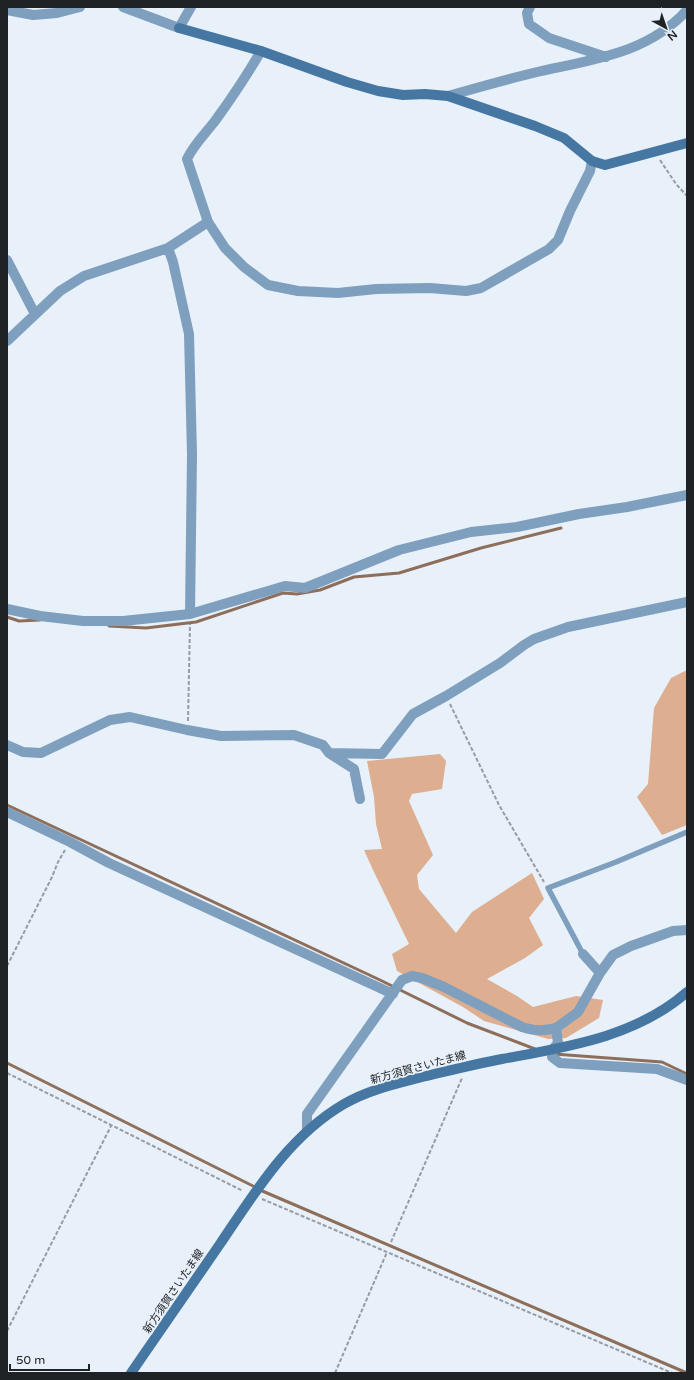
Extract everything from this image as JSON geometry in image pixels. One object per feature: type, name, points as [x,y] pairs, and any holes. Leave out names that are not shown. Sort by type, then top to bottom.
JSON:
[{"type":"main road","points":[[179,28],[261,51],[347,82],[378,91],[403,95],[425,94],[448,96],[535,126],[564,138],[592,161],[605,165],[687,143]]},
{"type":"main road","name":"新方須賀さいたま線","points":[[131,1373],[278,1162],[307,1131],[338,1108],[362,1095],[381,1088],[468,1066],[553,1049],[610,1035],[640,1023],[662,1011],[687,992]]},
{"type":"street","points":[[7,10],[33,15],[57,13],[80,7]]},
{"type":"street","points":[[123,7],[179,28],[191,7]]},
{"type":"street","points":[[530,7],[527,13],[529,24],[550,38],[606,57]]},
{"type":"street","points":[[448,96],[532,73],[606,57],[641,45],[658,36],[677,22],[687,10]]},
{"type":"street","points":[[261,51],[244,80],[214,123],[192,148],[187,159],[208,222],[225,248],[244,267],[268,285],[298,291],[338,293],[430,288],[466,291],[481,288],[549,249],[558,240],[570,211],[590,171],[592,161]]},
{"type":"street","points":[[7,341],[60,291],[84,276],[168,248],[208,222]]},
{"type":"street","points":[[168,248],[173,262],[189,334],[192,454],[190,614]]},
{"type":"street","points":[[7,260],[35,314]]},
{"type":"street","points":[[7,609],[40,616],[83,621],[123,621],[190,614],[285,586],[305,588],[399,550],[471,532],[517,527],[579,514],[627,507],[687,495]]},
{"type":"street","points":[[329,753],[382,754],[413,714],[500,663],[534,639],[568,627],[687,602]]},
{"type":"street","points":[[7,745],[23,752],[41,753],[110,720],[130,718],[221,736],[294,735],[323,745],[329,753],[354,770],[360,799]]},
{"type":"street","points":[[7,812],[70,842],[109,863],[392,994]]},
{"type":"street","points":[[307,1131],[307,1114],[402,980],[412,976],[422,978],[444,987],[522,1027],[535,1031],[543,1031],[556,1028],[578,1012],[600,973],[613,954],[631,946],[673,932],[687,930]]},
{"type":"street","points":[[583,954],[600,973]]},
{"type":"street","points":[[556,1028],[558,1043],[553,1049],[552,1057],[560,1063],[657,1069],[687,1080]]},
{"type":"lane","points":[[583,954],[548,888],[616,862],[687,832]]},
{"type":"path","points":[[655,152],[676,184],[687,196]]},
{"type":"path","points":[[187,730],[190,614]]},
{"type":"path","points":[[446,696],[499,806],[548,888]]},
{"type":"path","points":[[7,966],[58,862],[70,842]]},
{"type":"path","points":[[391,1242],[468,1066]]},
{"type":"path","points":[[7,1073],[253,1196],[672,1373]]},
{"type":"path","points":[[7,1331],[111,1126]]},
{"type":"path","points":[[335,1373],[387,1252]]},
{"type":"shaded area","points":[[687,670],[687,825],[662,835],[637,797],[648,784],[654,708],[671,678]]},
{"type":"shaded area","points":[[440,754],[446,761],[442,789],[412,794],[409,801],[433,855],[417,875],[419,889],[456,933],[472,912],[532,873],[544,899],[529,918],[543,945],[525,958],[487,979],[533,1007],[576,996],[603,1000],[599,1018],[566,1038],[548,1039],[484,1021],[463,1007],[397,971],[392,954],[409,944],[364,850],[382,849],[376,824],[374,797],[367,761]]},
{"type":"waterway","points":[[109,626],[146,628],[196,622],[283,593],[297,594],[320,590],[354,577],[399,573],[481,548],[561,528]]},
{"type":"waterway","points":[[7,617],[19,621],[40,620]]},
{"type":"waterway","points":[[7,805],[380,980],[467,1023],[535,1049]]},
{"type":"waterway","points":[[554,1054],[662,1062],[687,1074]]},
{"type":"waterway","points":[[7,1063],[255,1187]]},
{"type":"waterway","points":[[260,1190],[687,1373]]}]
